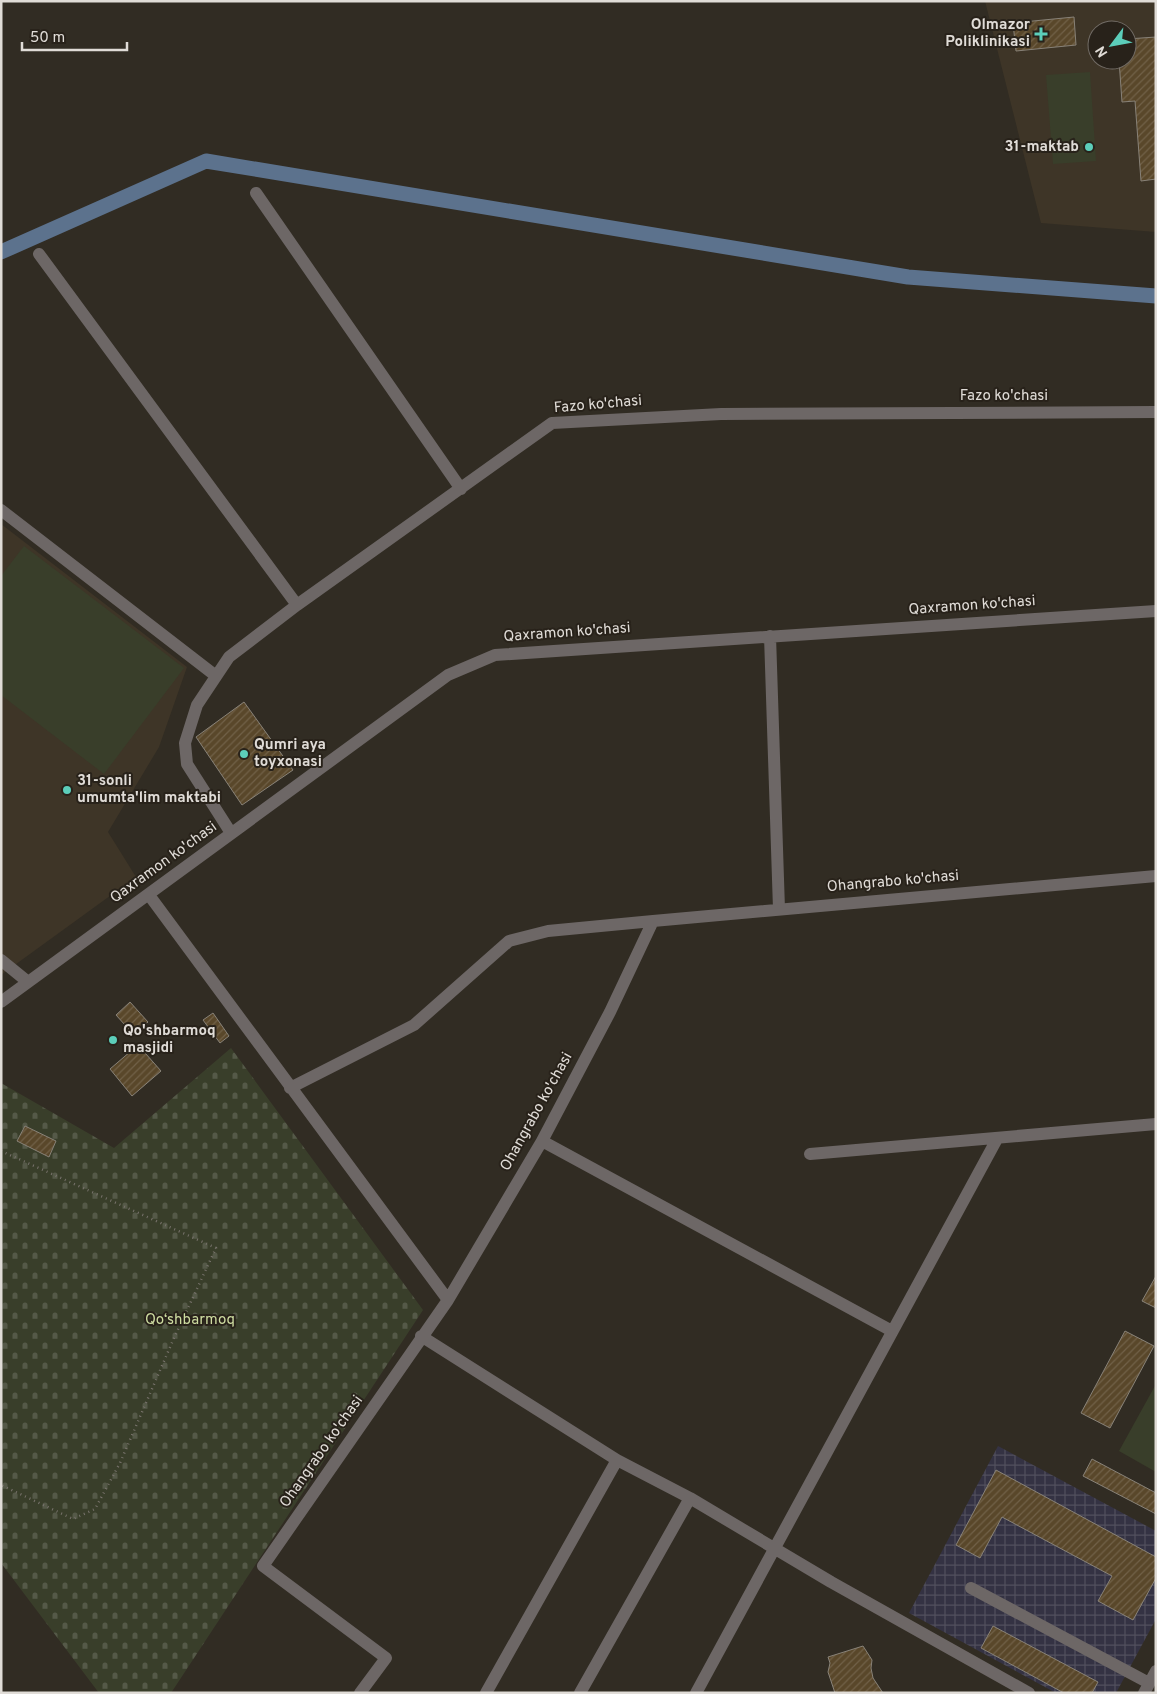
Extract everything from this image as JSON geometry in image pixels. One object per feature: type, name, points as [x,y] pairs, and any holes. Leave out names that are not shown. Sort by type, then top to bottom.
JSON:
[{"type":"street","points":[[256,193],[461,489]]},
{"type":"street","points":[[39,254],[297,605]]},
{"type":"street","name":"Fazo ko'chasi","points":[[232,833],[187,764],[185,743],[197,705],[229,657],[297,605],[552,422],[721,414],[1156,412]]},
{"type":"street","points":[[1,510],[216,676]]},
{"type":"street","name":"Qaxramon ko'chasi","points":[[1,1002],[448,675],[495,655],[1156,611]]},
{"type":"street","points":[[770,636],[779,908]]},
{"type":"street","name":"Ohangrabo ko'chasi","points":[[360,1693],[386,1658],[263,1566],[421,1336],[448,1300],[542,1141],[610,1012],[653,921],[779,908],[1156,876]]},
{"type":"street","points":[[149,894],[290,1088],[448,1300]]},
{"type":"street","points":[[290,1088],[414,1025],[509,941],[548,931],[653,921]]},
{"type":"street","points":[[1,960],[28,982]]},
{"type":"street","points":[[810,1154],[1156,1124]]},
{"type":"street","points":[[696,1693],[997,1139]]},
{"type":"street","points":[[542,1141],[892,1331]]},
{"type":"street","points":[[421,1336],[616,1460],[690,1498],[1029,1693]]},
{"type":"street","points":[[486,1693],[616,1460]]},
{"type":"street","points":[[580,1693],[690,1498]]},
{"type":"street","points":[[971,1588],[1146,1688],[1156,1671]]},
{"type":"path","points":[[1,1151],[216,1248],[174,1338],[120,1463],[95,1509],[73,1519],[1,1484]]},
{"type":"shaded area","name":"31-maktab","points":[[985,1],[1156,1],[1156,232],[1041,223]]},
{"type":"shaded area","name":"31-sonli umumta'lim maktabi","points":[[1,524],[187,667],[159,747],[108,832],[136,877],[1,975]]},
{"type":"shaded area","points":[[998,1446],[1156,1531],[1156,1619],[1116,1693],[1056,1693],[909,1613]]},
{"type":"green space","points":[[1090,72],[1096,161],[1053,164],[1046,75]]},
{"type":"green space","points":[[24,546],[184,668],[104,774],[1,695],[1,576]]},
{"type":"green space","name":"Qo‘shbarmoq","points":[[231,1048],[423,1310],[171,1693],[99,1693],[1,1563],[1,1083],[114,1148]]},
{"type":"green space","points":[[1156,1384],[1156,1472],[1119,1451]]},
{"type":"building","points":[[1074,17],[1076,45],[1016,51],[1013,23]]},
{"type":"building","points":[[1156,37],[1156,179],[1141,181],[1135,101],[1122,102],[1120,70],[1137,70],[1137,38]]},
{"type":"building","name":"Qumri aya toyxonasi","points":[[244,702],[293,770],[242,805],[196,737]]},
{"type":"building","points":[[130,1002],[148,1022],[134,1035],[116,1015]]},
{"type":"building","points":[[213,1013],[229,1036],[220,1043],[203,1020]]},
{"type":"building","points":[[138,1045],[161,1071],[132,1096],[110,1069]]},
{"type":"building","points":[[25,1126],[56,1141],[49,1157],[17,1141]]},
{"type":"building","points":[[1156,1276],[1156,1308],[1142,1301]]},
{"type":"building","points":[[1125,1331],[1154,1346],[1110,1428],[1081,1413]]},
{"type":"building","points":[[1092,1459],[1156,1493],[1156,1514],[1083,1476]]},
{"type":"building","points":[[996,1470],[1156,1557],[1156,1578],[1133,1620],[1098,1601],[1112,1576],[1002,1517],[980,1558],[956,1545]]},
{"type":"building","points":[[993,1626],[1098,1682],[1092,1693],[1064,1693],[981,1648]]},
{"type":"building","points":[[863,1646],[872,1660],[873,1678],[883,1693],[835,1693],[828,1672],[830,1663],[828,1657]]},
{"type":"waterway","points":[[1,252],[206,161],[908,277],[1156,296]]},
{"type":"place","name":"Olmazor Poliklinikasi","points":[[1041,34]]},
{"type":"place","name":"31-maktab","points":[[1089,147]]},
{"type":"place","name":"Qumri aya toyxonasi","points":[[244,754]]},
{"type":"place","name":"31-sonli umumta'lim maktabi","points":[[67,790]]},
{"type":"place","name":"Qo'shbarmoq masjidi","points":[[113,1040]]}]
